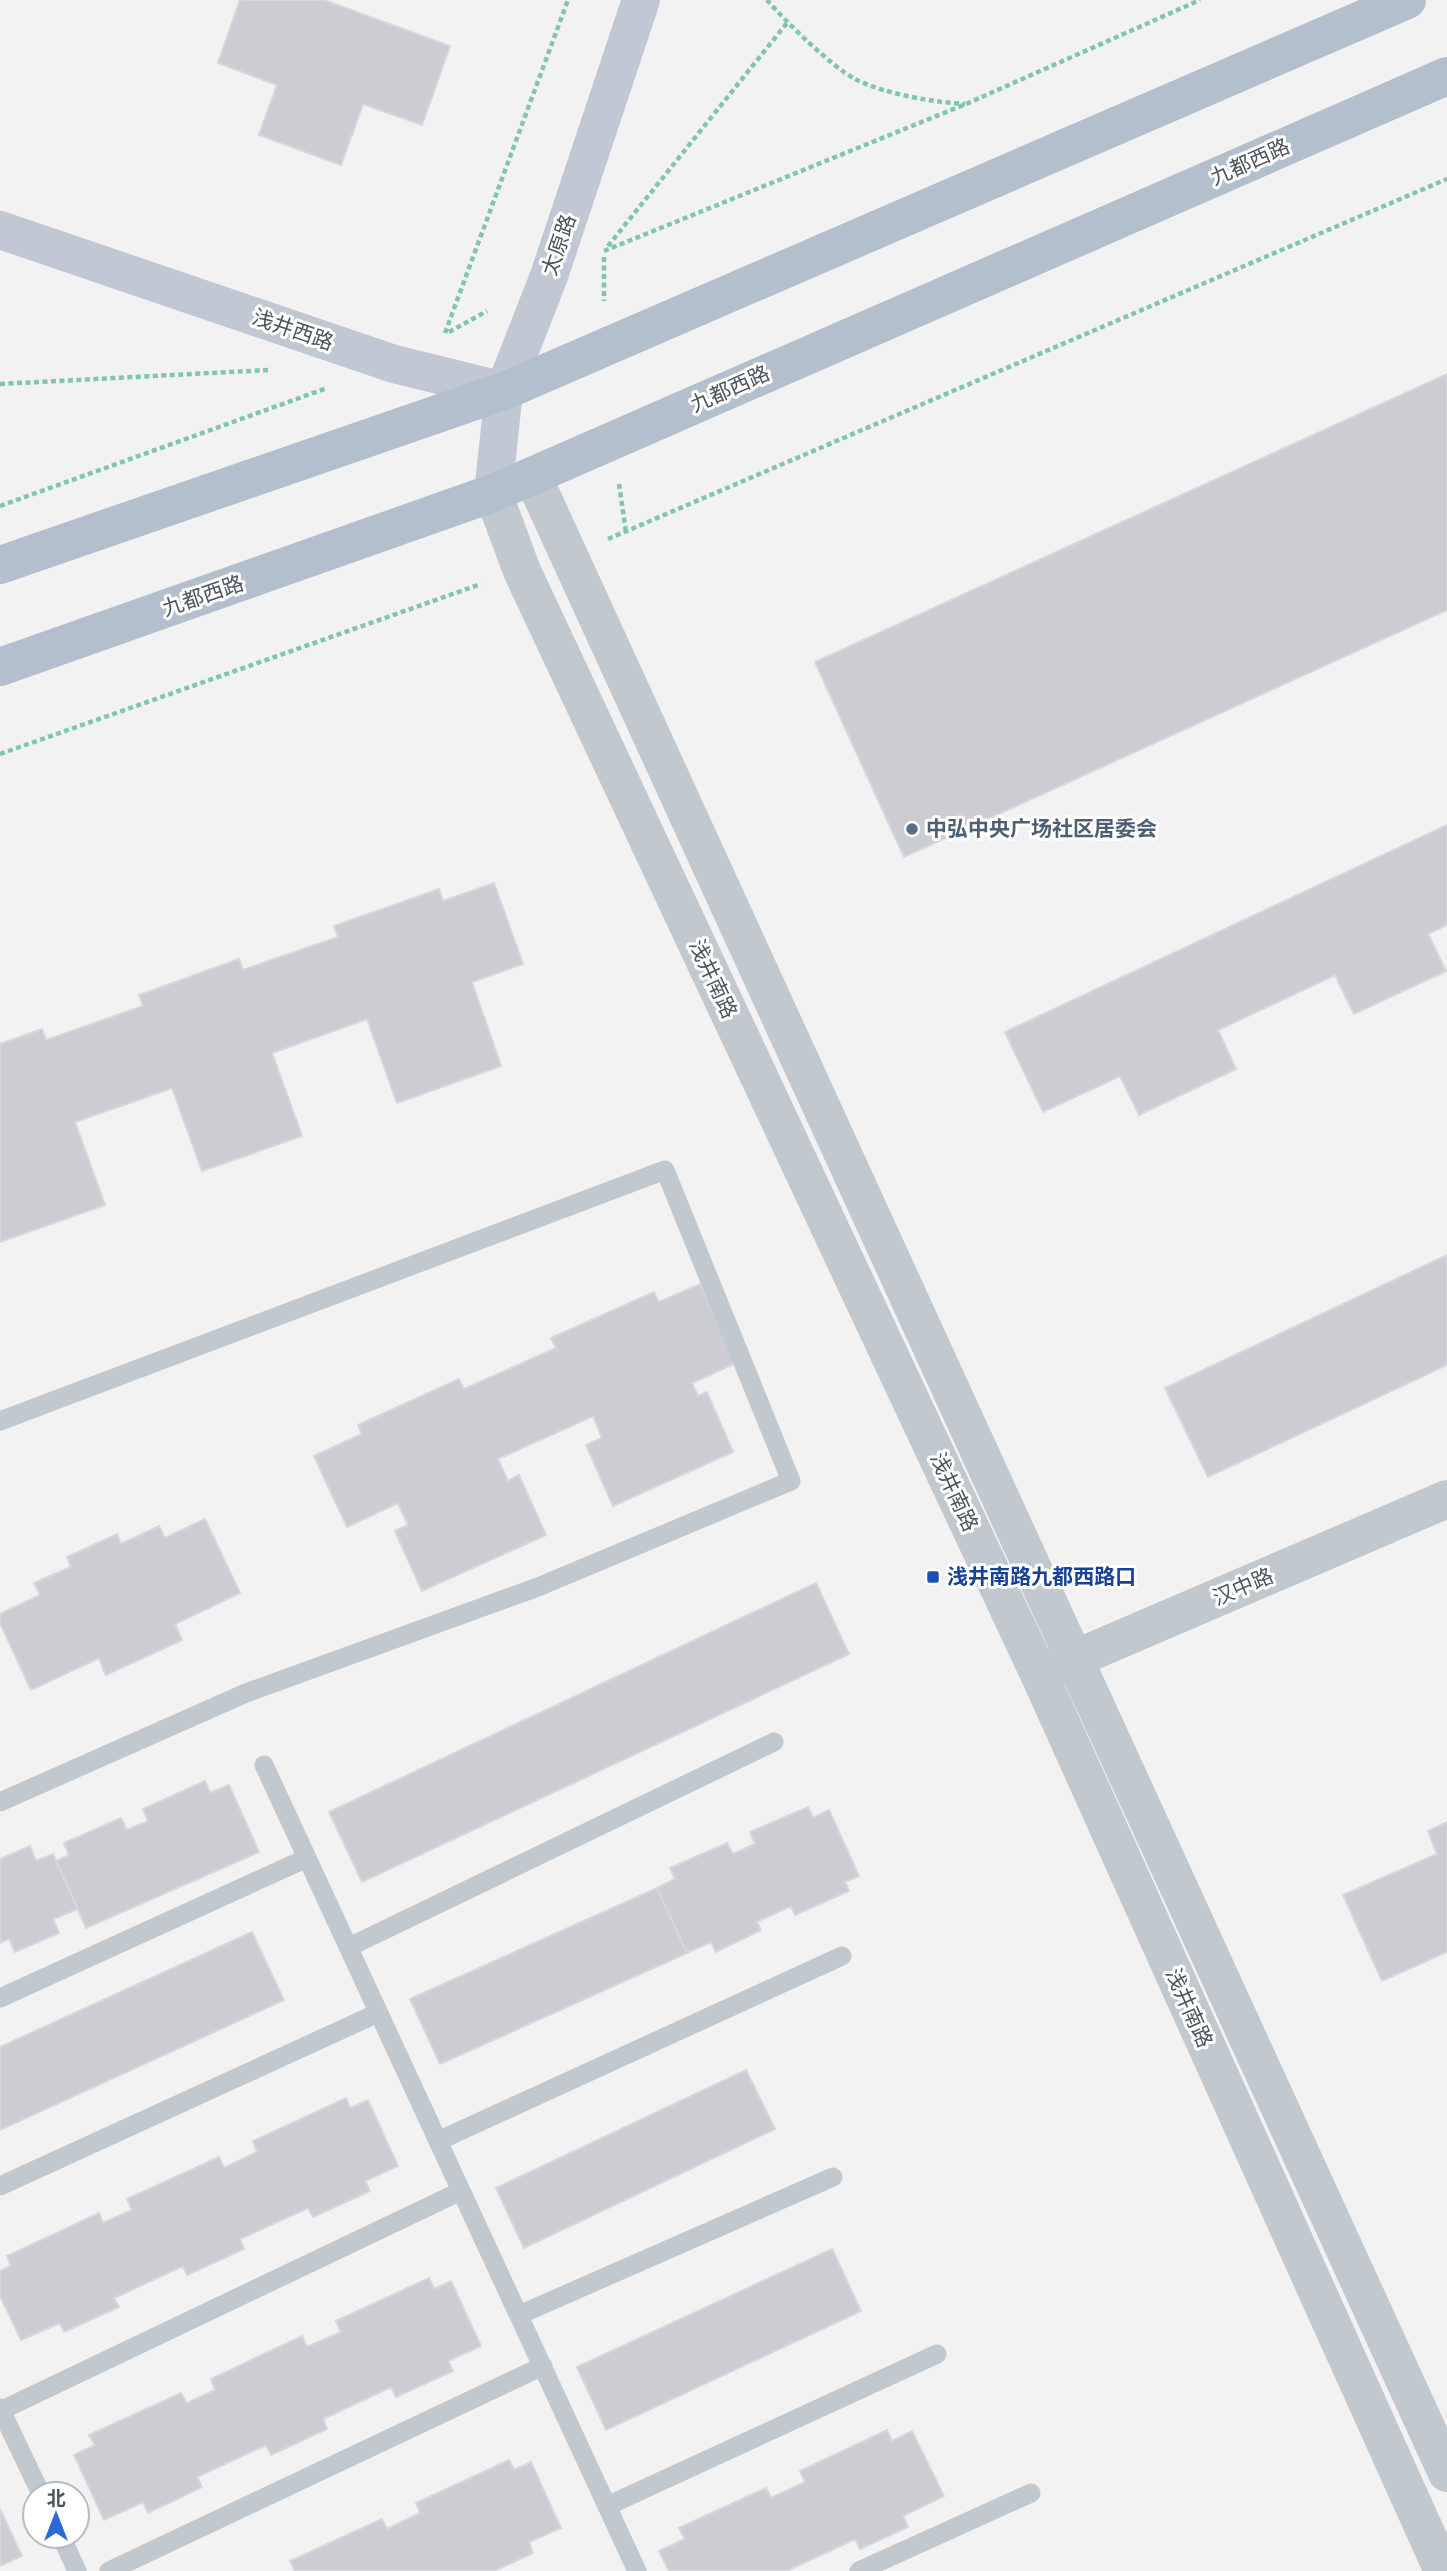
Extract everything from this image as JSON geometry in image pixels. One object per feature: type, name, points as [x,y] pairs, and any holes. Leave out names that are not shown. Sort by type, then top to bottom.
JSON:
[{"type":"main road","name":"太原路","points":[[493,493],[504,391],[549,276],[641,0]]},
{"type":"main road","points":[[0,565],[504,391],[1407,0]]},
{"type":"main road","name":"九都西路","points":[[0,667],[533,477],[1447,76]]},
{"type":"main road","name":"浅井西路","points":[[0,230],[394,364],[504,391]]},
{"type":"main road","points":[[504,391],[533,477]]},
{"type":"street","name":"浅井南路","points":[[533,477],[1447,2473]]},
{"type":"street","name":"浅井南路","points":[[493,493],[522,571],[1039,1674],[1443,2571]]},
{"type":"street","name":"汉中路","points":[[1039,1674],[1447,1499]]},
{"type":"lane","points":[[0,1421],[665,1170],[697,1242],[791,1480],[538,1587],[246,1693],[0,1802]]},
{"type":"lane","points":[[349,1947],[774,1742]]},
{"type":"lane","points":[[264,1765],[637,2571]]},
{"type":"lane","points":[[0,1998],[307,1858]]},
{"type":"lane","points":[[438,2141],[842,1956]]},
{"type":"lane","points":[[0,2186],[378,2013]]},
{"type":"lane","points":[[519,2315],[833,2177]]},
{"type":"lane","points":[[34,2480],[0,2410],[461,2190]]},
{"type":"lane","points":[[607,2506],[937,2354]]},
{"type":"lane","points":[[109,2571],[543,2366]]},
{"type":"lane","points":[[859,2571],[1031,2493]]},
{"type":"lane","points":[[67,2550],[77,2571]]},
{"type":"path","points":[[444,335],[568,0]]},
{"type":"path","points":[[767,0],[787,23],[855,79],[931,102],[966,104]]},
{"type":"path","points":[[549,276],[966,104],[1200,0]]},
{"type":"path","points":[[604,348],[604,252],[787,23]]},
{"type":"path","points":[[568,555],[1447,179]]},
{"type":"path","points":[[394,364],[491,309]]},
{"type":"path","points":[[0,384],[272,370]]},
{"type":"path","points":[[0,506],[328,387]]},
{"type":"path","points":[[613,440],[626,531]]},
{"type":"path","points":[[0,754],[483,583],[478,570]]},
{"type":"building","points":[[240,0],[324,0],[450,46],[422,125],[363,104],[341,165],[259,135],[277,85],[218,63]]},
{"type":"building","points":[[1447,374],[1447,610],[904,857],[815,662]]},
{"type":"building","points":[[1447,825],[1447,925],[1428,934],[1446,971],[1354,1014],[1335,975],[1218,1030],[1236,1069],[1139,1115],[1120,1076],[1043,1112],[1005,1032]]},
{"type":"building","points":[[494,883],[523,964],[472,982],[501,1066],[397,1103],[367,1019],[272,1053],[302,1136],[202,1171],[172,1088],[75,1122],[105,1205],[0,1242],[0,1044],[42,1029],[46,1040],[143,1006],[139,995],[239,959],[243,970],[338,937],[334,926],[439,889],[443,901]]},
{"type":"building","points":[[1447,1255],[1447,1365],[1208,1477],[1165,1388]]},
{"type":"building","points":[[700,1284],[736,1363],[692,1383],[698,1396],[707,1392],[733,1452],[613,1506],[586,1445],[602,1438],[593,1416],[498,1459],[508,1481],[519,1475],[546,1535],[422,1591],[395,1531],[408,1525],[398,1503],[347,1527],[314,1456],[362,1434],[358,1425],[459,1379],[464,1389],[556,1348],[551,1338],[654,1292],[659,1302]]},
{"type":"building","points":[[205,1519],[240,1593],[175,1624],[182,1640],[106,1675],[99,1658],[31,1690],[0,1623],[0,1614],[40,1595],[34,1583],[71,1567],[67,1557],[117,1534],[121,1544],[159,1526],[165,1538]]},
{"type":"building","points":[[816,1583],[849,1654],[362,1882],[329,1812]]},
{"type":"building","points":[[205,1781],[210,1793],[229,1785],[259,1852],[86,1928],[56,1861],[69,1855],[64,1843],[121,1818],[127,1830],[148,1821],[143,1809]]},
{"type":"building","points":[[808,1807],[813,1818],[829,1810],[859,1876],[845,1882],[849,1891],[795,1915],[791,1906],[757,1922],[761,1930],[716,1952],[711,1942],[687,1953],[657,1888],[675,1879],[670,1868],[727,1843],[733,1854],[755,1844],[750,1832]]},
{"type":"building","points":[[1447,1822],[1447,1952],[1382,1981],[1343,1895],[1437,1854],[1428,1831]]},
{"type":"building","points":[[30,1846],[36,1861],[53,1854],[78,1909],[53,1919],[59,1933],[15,1952],[9,1939],[0,1943],[0,1859]]},
{"type":"building","points":[[657,1888],[687,1953],[440,2064],[410,1999]]},
{"type":"building","points":[[252,1932],[284,2000],[0,2130],[0,2047]]},
{"type":"building","points":[[746,2070],[775,2129],[524,2248],[496,2188]]},
{"type":"building","points":[[346,2098],[350,2108],[368,2100],[398,2166],[365,2181],[370,2191],[313,2217],[308,2208],[240,2239],[244,2249],[187,2275],[183,2266],[114,2298],[119,2307],[64,2332],[60,2323],[21,2340],[0,2296],[0,2271],[11,2266],[7,2256],[99,2213],[103,2223],[132,2210],[127,2199],[219,2157],[224,2168],[257,2152],[253,2141]]},
{"type":"building","points":[[832,2249],[861,2311],[606,2430],[577,2367]]},
{"type":"building","points":[[429,2278],[434,2289],[451,2281],[481,2346],[448,2361],[453,2371],[396,2397],[391,2387],[323,2419],[327,2429],[271,2455],[266,2445],[197,2477],[202,2487],[148,2513],[143,2502],[104,2520],[91,2492],[91,2480],[86,2480],[74,2455],[95,2445],[89,2435],[181,2393],[187,2403],[215,2390],[211,2379],[302,2336],[307,2347],[341,2332],[336,2321]]},
{"type":"building","points":[[887,2430],[892,2441],[912,2431],[944,2496],[903,2516],[908,2527],[860,2549],[855,2539],[787,2571],[669,2571],[659,2551],[685,2539],[679,2528],[766,2488],[771,2498],[805,2482],[800,2471]]},
{"type":"building","points":[[509,2460],[514,2470],[531,2462],[561,2528],[529,2542],[533,2553],[494,2571],[295,2571],[290,2561],[382,2519],[387,2529],[420,2513],[416,2503]]},
{"type":"building","points":[[0,2509],[22,2556],[0,2566]]},
{"type":"place","name":"中弘中央广场社区居委会","points":[[912,829]]},
{"type":"place","name":"浅井南路九都西路口","points":[[933,1577]]}]
